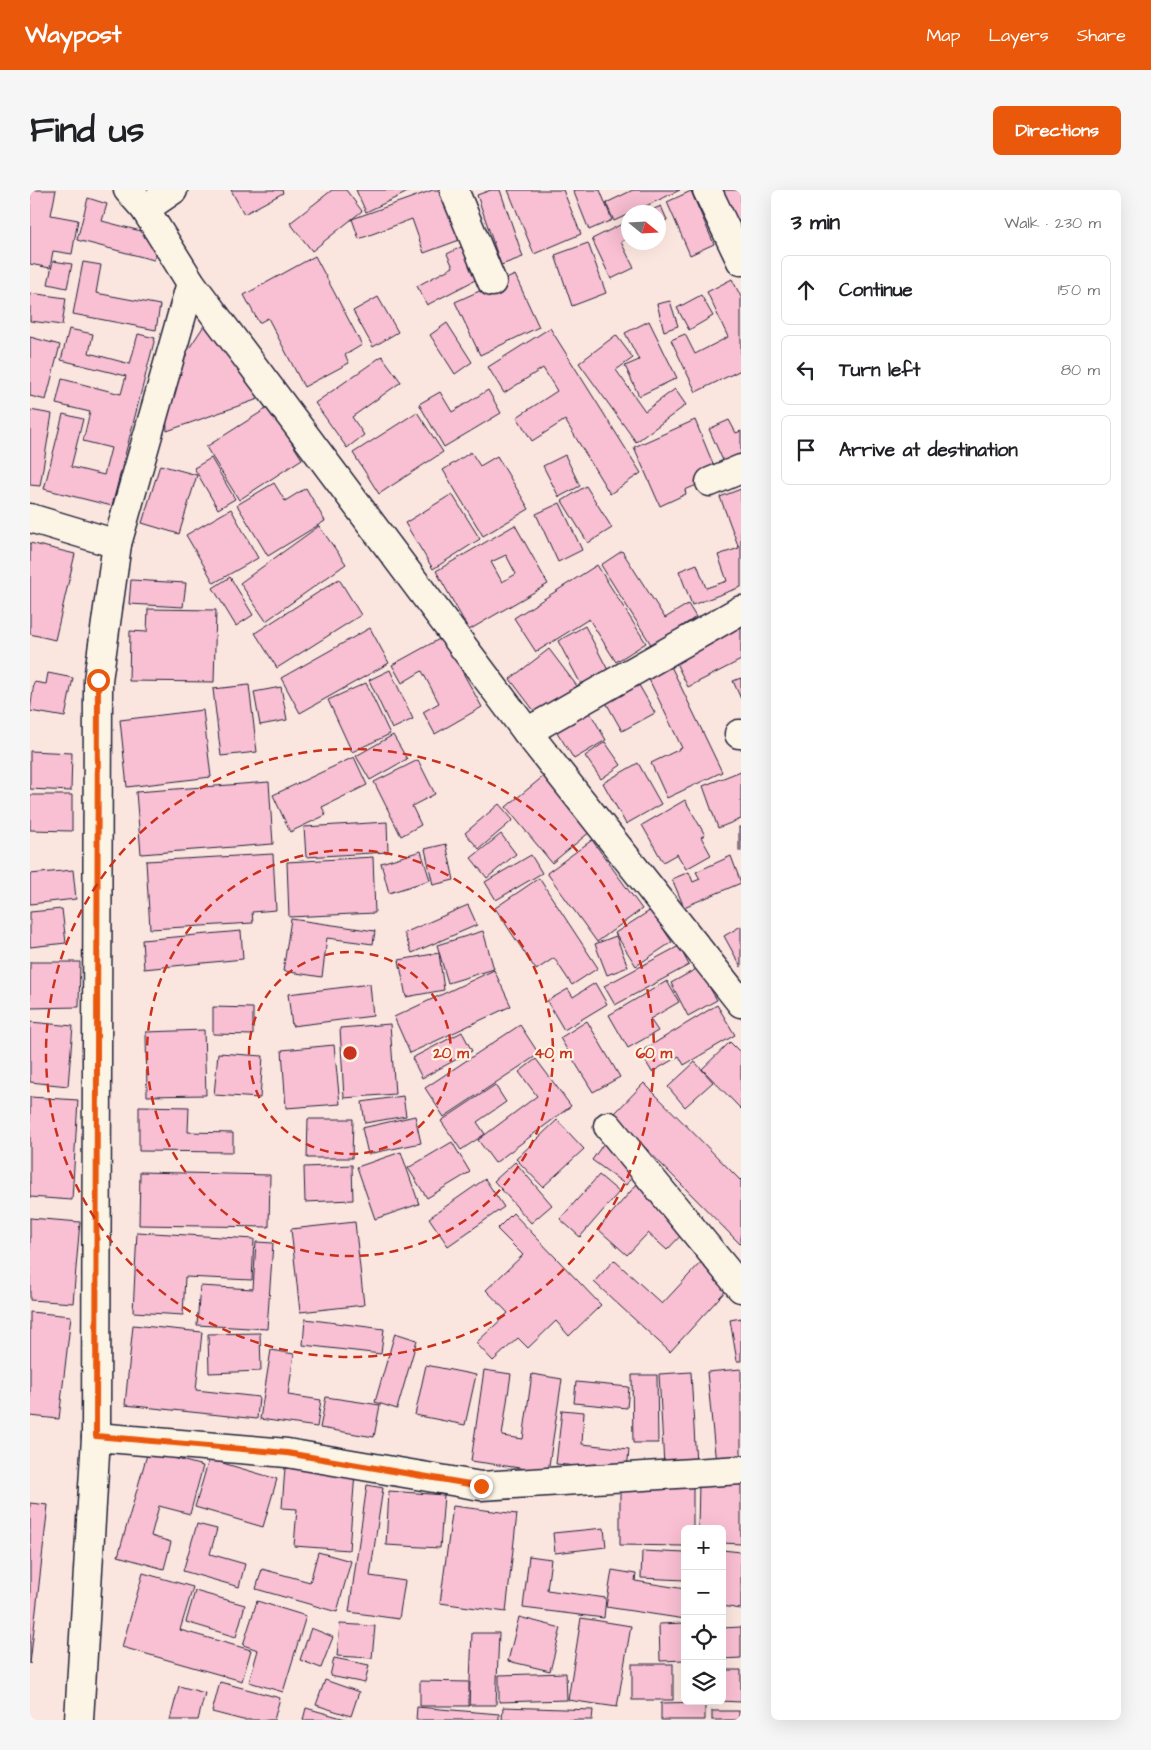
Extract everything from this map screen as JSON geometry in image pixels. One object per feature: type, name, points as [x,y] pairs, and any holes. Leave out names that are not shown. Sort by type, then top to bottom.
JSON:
[{"type":"street","points":[[172,190],[137,199],[191,283],[527,732],[741,1003]]},
{"type":"street","points":[[454,190],[492,282]]},
{"type":"street","points":[[708,190],[741,261]]},
{"type":"street","points":[[79,1720],[96,1436],[98,680],[117,544],[191,283]]},
{"type":"street","points":[[710,482],[741,469]]},
{"type":"street","points":[[30,518],[117,544]]},
{"type":"street","points":[[527,732],[741,610]]},
{"type":"street","points":[[608,1126],[741,1288]]},
{"type":"street","points":[[96,1436],[287,1453],[481,1486],[741,1470]]},
{"type":"building","points":[[30,190],[56,190],[51,215],[78,220],[72,254],[53,251],[50,268],[30,264]]},
{"type":"building","points":[[231,190],[282,190],[283,193],[244,214]]},
{"type":"building","points":[[332,190],[346,190],[362,211],[312,251],[290,223]]},
{"type":"building","points":[[356,190],[412,190],[366,212]]},
{"type":"building","points":[[433,190],[448,190],[465,238],[424,253],[412,219],[359,239],[352,219]]},
{"type":"building","points":[[491,190],[500,190],[523,257],[501,265],[477,195]]},
{"type":"building","points":[[508,190],[563,190],[581,234],[534,254]]},
{"type":"building","points":[[573,190],[600,190],[612,220],[589,230]]},
{"type":"building","points":[[633,190],[680,190],[648,205],[621,205],[621,218],[614,221],[606,203]]},
{"type":"building","points":[[720,190],[741,190],[741,220],[734,223]]},
{"type":"building","points":[[691,191],[714,244],[690,255],[667,202]]},
{"type":"building","points":[[88,198],[107,204],[102,221],[160,236],[154,260],[77,240]]},
{"type":"building","points":[[621,224],[621,250],[625,250],[634,268],[611,279],[592,239]]},
{"type":"building","points":[[588,243],[606,293],[572,306],[555,255]]},
{"type":"building","points":[[465,245],[481,277],[427,305],[417,286],[453,267],[447,254]]},
{"type":"building","points":[[315,256],[362,345],[345,355],[349,363],[304,387],[268,318],[259,323],[244,295]]},
{"type":"building","points":[[53,261],[72,264],[67,288],[48,284]]},
{"type":"building","points":[[83,262],[101,265],[96,293],[160,305],[156,330],[73,314]]},
{"type":"building","points":[[515,275],[539,327],[480,355],[455,302]]},
{"type":"building","points":[[732,279],[741,297],[741,370],[696,392],[671,340],[685,334],[695,354],[728,337],[707,292]]},
{"type":"building","points":[[30,293],[66,298],[62,325],[30,321]]},
{"type":"building","points":[[701,295],[713,316],[689,330],[677,308]]},
{"type":"building","points":[[378,297],[398,332],[373,347],[353,311]]},
{"type":"building","points":[[670,301],[678,326],[664,331],[657,304]]},
{"type":"building","points":[[209,318],[264,397],[167,431],[165,385]]},
{"type":"building","points":[[649,321],[677,378],[639,396],[625,366],[639,360],[625,333]]},
{"type":"building","points":[[447,323],[472,362],[455,374],[430,335]]},
{"type":"building","points":[[550,328],[641,473],[610,494],[565,420],[532,441],[517,417],[557,391],[543,368],[504,393],[488,367]]},
{"type":"building","points":[[69,329],[93,334],[89,353],[130,364],[138,334],[155,338],[112,506],[44,489],[63,414],[83,419],[71,467],[104,475],[111,448],[83,441],[90,412],[56,404],[62,379],[121,394],[126,376],[61,360]]},
{"type":"building","points":[[616,335],[633,358],[616,370],[645,411],[675,389],[686,405],[636,442],[579,363]]},
{"type":"building","points":[[30,337],[60,345],[46,400],[30,396]]},
{"type":"building","points":[[382,356],[401,382],[352,417],[364,435],[347,448],[315,403]]},
{"type":"building","points":[[488,390],[501,413],[444,447],[419,404],[440,392],[452,412]]},
{"type":"building","points":[[269,407],[302,459],[239,500],[206,447]]},
{"type":"building","points":[[30,410],[52,414],[40,486],[30,485]]},
{"type":"building","points":[[417,412],[443,452],[379,494],[353,453]]},
{"type":"building","points":[[695,420],[718,476],[685,490],[686,494],[660,506],[634,447]]},
{"type":"building","points":[[729,420],[736,433],[741,431],[741,466],[728,472],[709,429]]},
{"type":"building","points":[[471,452],[480,466],[497,456],[529,509],[483,536],[443,470]]},
{"type":"building","points":[[565,455],[580,486],[559,497],[543,466]]},
{"type":"building","points":[[211,458],[235,499],[218,509],[194,468]]},
{"type":"building","points":[[160,465],[197,475],[179,534],[142,523]]},
{"type":"building","points":[[274,483],[285,501],[306,488],[325,521],[268,556],[237,505]]},
{"type":"building","points":[[586,486],[612,528],[588,543],[562,501]]},
{"type":"building","points":[[741,489],[741,587],[692,605],[679,571],[697,564],[706,588],[727,581],[718,555],[739,548],[720,497]]},
{"type":"building","points":[[452,494],[480,539],[433,569],[405,523]]},
{"type":"building","points":[[560,503],[582,550],[558,562],[536,514]]},
{"type":"building","points":[[231,509],[258,558],[214,583],[186,535]]},
{"type":"building","points":[[515,525],[548,584],[469,630],[436,571]],"holes":[[[506,555],[516,574],[502,582],[491,562]]]},
{"type":"building","points":[[319,526],[346,564],[266,621],[240,583]]},
{"type":"building","points":[[30,543],[75,554],[55,640],[30,634]]},
{"type":"building","points":[[622,551],[665,618],[688,604],[696,617],[652,646],[601,565]]},
{"type":"building","points":[[597,565],[646,643],[616,662],[589,619],[536,652],[514,618]]},
{"type":"building","points":[[230,577],[253,615],[236,626],[213,588]]},
{"type":"building","points":[[339,579],[361,615],[277,668],[255,633]]},
{"type":"building","points":[[131,580],[186,583],[183,607],[129,604]]},
{"type":"building","points":[[148,609],[216,610],[214,682],[129,681],[130,631],[147,632]]},
{"type":"building","points":[[741,624],[741,660],[688,687],[671,653]]},
{"type":"building","points":[[585,626],[611,676],[584,690],[558,641]]},
{"type":"building","points":[[370,628],[389,663],[300,713],[281,678]]},
{"type":"building","points":[[443,637],[482,707],[435,734],[423,712],[439,703],[422,671],[402,683],[392,665]]},
{"type":"building","points":[[549,649],[580,690],[541,720],[510,679]]},
{"type":"building","points":[[668,660],[722,772],[667,798],[651,763],[682,748],[645,671]]},
{"type":"building","points":[[390,670],[413,719],[392,729],[369,680]]},
{"type":"building","points":[[48,673],[73,678],[65,717],[30,711],[34,682],[46,684]]},
{"type":"building","points":[[741,678],[741,699],[733,681]]},
{"type":"building","points":[[636,680],[655,713],[622,731],[604,699]]},
{"type":"building","points":[[366,683],[390,734],[352,752],[328,700]]},
{"type":"building","points":[[249,685],[257,752],[221,756],[213,689]]},
{"type":"building","points":[[281,687],[287,720],[260,725],[254,692]]},
{"type":"building","points":[[588,709],[606,740],[574,759],[555,729]]},
{"type":"building","points":[[203,710],[211,777],[127,787],[120,720]]},
{"type":"building","points":[[393,735],[407,759],[370,780],[356,756]]},
{"type":"building","points":[[605,742],[621,765],[601,779],[585,756]]},
{"type":"building","points":[[30,751],[72,753],[71,791],[30,789]]},
{"type":"building","points":[[354,757],[367,785],[322,807],[326,815],[290,832],[273,795]]},
{"type":"building","points":[[418,760],[435,794],[412,806],[421,825],[401,836],[374,782]]},
{"type":"building","points":[[638,763],[661,804],[626,824],[603,783]]},
{"type":"building","points":[[741,771],[741,819],[718,828],[703,786]]},
{"type":"building","points":[[545,775],[591,831],[552,863],[506,807]]},
{"type":"building","points":[[269,782],[273,844],[141,854],[136,792]]},
{"type":"building","points":[[30,795],[72,795],[72,831],[30,830]]},
{"type":"building","points":[[685,800],[705,835],[701,837],[711,855],[686,869],[677,854],[663,862],[642,825]]},
{"type":"building","points":[[499,804],[513,820],[479,849],[465,833]]},
{"type":"building","points":[[387,822],[388,852],[306,857],[304,827]]},
{"type":"building","points":[[739,827],[741,827],[741,851],[739,851]]},
{"type":"building","points":[[501,834],[516,854],[487,878],[471,858]]},
{"type":"building","points":[[592,840],[642,909],[597,942],[547,873]]},
{"type":"building","points":[[446,844],[454,880],[433,885],[425,849]]},
{"type":"building","points":[[421,851],[430,880],[389,893],[381,863]]},
{"type":"building","points":[[273,854],[276,910],[252,912],[253,923],[150,929],[146,861]]},
{"type":"building","points":[[531,855],[542,873],[496,900],[485,882]]},
{"type":"building","points":[[731,856],[741,883],[684,907],[672,879],[689,872],[693,882],[700,879],[696,872]]},
{"type":"building","points":[[373,857],[375,913],[289,917],[287,862]]},
{"type":"building","points":[[73,870],[76,899],[30,904],[30,874]]},
{"type":"building","points":[[539,878],[598,968],[572,985],[554,958],[536,970],[495,908]]},
{"type":"building","points":[[468,905],[477,925],[412,953],[404,933]]},
{"type":"building","points":[[62,909],[66,943],[30,947],[30,912]]},
{"type":"building","points":[[651,910],[672,942],[636,966],[615,933]]},
{"type":"building","points":[[291,919],[375,931],[373,944],[327,938],[322,977],[283,971]]},
{"type":"building","points":[[741,926],[741,967],[724,936]]},
{"type":"building","points":[[241,931],[243,959],[144,969],[142,940]]},
{"type":"building","points":[[483,931],[494,969],[448,983],[437,945]]},
{"type":"building","points":[[616,936],[628,967],[607,975],[595,944]]},
{"type":"building","points":[[679,946],[689,965],[615,1005],[604,986]]},
{"type":"building","points":[[439,953],[444,990],[406,997],[399,960]]},
{"type":"building","points":[[30,962],[80,962],[79,1007],[30,1008]]},
{"type":"building","points":[[698,968],[717,1000],[688,1016],[671,983]]},
{"type":"building","points":[[494,970],[511,1006],[410,1053],[394,1017]]},
{"type":"building","points":[[667,981],[679,1002],[650,1019],[658,1031],[628,1048],[609,1015]]},
{"type":"building","points":[[595,983],[607,1004],[564,1030],[547,1001],[568,989],[573,997]]},
{"type":"building","points":[[370,984],[373,1016],[292,1026],[288,994]]},
{"type":"building","points":[[717,1005],[735,1035],[684,1065],[679,1056],[652,1072],[640,1052]]},
{"type":"building","points":[[213,1007],[253,1008],[253,1035],[213,1034]]},
{"type":"building","points":[[587,1021],[620,1077],[593,1092],[560,1038]]},
{"type":"building","points":[[30,1022],[73,1026],[68,1086],[30,1082]]},
{"type":"building","points":[[390,1024],[395,1094],[344,1098],[340,1028]]},
{"type":"building","points":[[520,1025],[539,1054],[444,1117],[425,1088]]},
{"type":"building","points":[[204,1030],[206,1095],[147,1096],[146,1032]]},
{"type":"building","points":[[462,1032],[472,1051],[422,1078],[412,1058]]},
{"type":"building","points":[[730,1042],[741,1053],[741,1109],[702,1069]]},
{"type":"building","points":[[334,1045],[340,1104],[286,1108],[282,1050]]},
{"type":"building","points":[[218,1053],[263,1056],[260,1098],[214,1095]]},
{"type":"building","points":[[536,1059],[571,1106],[495,1163],[478,1140],[537,1096],[519,1072]]},
{"type":"building","points":[[695,1062],[713,1082],[685,1107],[668,1087]]},
{"type":"building","points":[[644,1083],[741,1179],[741,1245],[613,1115]]},
{"type":"building","points":[[495,1085],[506,1102],[477,1122],[485,1134],[461,1150],[441,1121]]},
{"type":"building","points":[[403,1096],[406,1116],[365,1123],[362,1102]]},
{"type":"building","points":[[30,1097],[78,1100],[72,1200],[30,1197]]},
{"type":"building","points":[[139,1106],[189,1107],[188,1132],[233,1133],[233,1152],[139,1151]]},
{"type":"building","points":[[415,1116],[421,1143],[368,1154],[362,1128]]},
{"type":"building","points":[[308,1119],[353,1119],[352,1158],[307,1158]]},
{"type":"building","points":[[557,1120],[584,1149],[543,1187],[516,1159]]},
{"type":"building","points":[[452,1142],[470,1172],[427,1198],[408,1168]]},
{"type":"building","points":[[604,1143],[639,1168],[626,1185],[592,1160]]},
{"type":"building","points":[[401,1152],[419,1204],[375,1219],[357,1167]]},
{"type":"building","points":[[515,1162],[552,1205],[531,1223],[494,1181]]},
{"type":"building","points":[[352,1165],[353,1200],[305,1202],[304,1167]]},
{"type":"building","points":[[140,1172],[270,1175],[269,1227],[139,1225]]},
{"type":"building","points":[[599,1175],[619,1192],[580,1237],[560,1219]]},
{"type":"building","points":[[485,1179],[504,1207],[448,1246],[429,1218]]},
{"type":"building","points":[[637,1184],[687,1229],[667,1250],[648,1233],[627,1255],[598,1229]]},
{"type":"building","points":[[513,1213],[601,1305],[569,1336],[556,1321],[528,1348],[518,1338],[493,1361],[476,1343],[508,1313],[486,1290],[523,1255],[497,1229]]},
{"type":"building","points":[[30,1218],[80,1222],[73,1303],[30,1300]]},
{"type":"building","points":[[355,1222],[364,1305],[300,1312],[291,1229]]},
{"type":"building","points":[[137,1232],[254,1239],[252,1280],[185,1277],[183,1315],[133,1312]]},
{"type":"building","points":[[256,1242],[273,1243],[267,1329],[197,1325],[200,1286],[253,1289]]},
{"type":"building","points":[[614,1260],[662,1304],[702,1261],[730,1286],[670,1352],[594,1282]]},
{"type":"building","points":[[30,1312],[71,1316],[59,1419],[30,1416]]},
{"type":"building","points":[[741,1318],[741,1361],[737,1361],[730,1320]]},
{"type":"building","points":[[305,1319],[384,1329],[381,1354],[303,1345]]},
{"type":"building","points":[[133,1325],[202,1332],[196,1390],[259,1397],[257,1419],[125,1405]]},
{"type":"building","points":[[260,1333],[261,1371],[209,1373],[208,1334]]},
{"type":"building","points":[[395,1333],[417,1340],[397,1409],[375,1402]]},
{"type":"building","points":[[271,1350],[294,1354],[288,1395],[321,1400],[317,1427],[260,1419]]},
{"type":"building","points":[[426,1365],[476,1375],[465,1425],[415,1415]]},
{"type":"building","points":[[741,1369],[741,1462],[716,1464],[707,1372]]},
{"type":"building","points":[[484,1370],[511,1374],[502,1436],[523,1439],[532,1374],[562,1379],[548,1472],[471,1461]]},
{"type":"building","points":[[691,1372],[696,1464],[664,1466],[659,1374]]},
{"type":"building","points":[[632,1375],[657,1375],[658,1443],[633,1443]]},
{"type":"building","points":[[576,1382],[629,1387],[627,1408],[574,1403]]},
{"type":"building","points":[[326,1397],[380,1405],[374,1437],[320,1428]]},
{"type":"building","points":[[562,1410],[584,1412],[582,1444],[629,1449],[627,1471],[556,1464]]},
{"type":"building","points":[[148,1451],[203,1466],[190,1514],[159,1506],[151,1536],[171,1542],[164,1569],[118,1556]]},
{"type":"building","points":[[209,1459],[277,1479],[263,1527],[195,1507]]},
{"type":"building","points":[[285,1468],[355,1473],[349,1550],[294,1546],[297,1509],[282,1508]]},
{"type":"building","points":[[699,1482],[741,1483],[741,1544],[726,1543],[726,1525],[698,1525]]},
{"type":"building","points":[[620,1483],[693,1483],[693,1525],[681,1525],[681,1546],[620,1545]]},
{"type":"building","points":[[367,1485],[383,1488],[370,1576],[405,1581],[399,1619],[349,1612]]},
{"type":"building","points":[[389,1491],[444,1495],[440,1548],[386,1545]]},
{"type":"building","points":[[30,1503],[48,1505],[30,1664]]},
{"type":"building","points":[[453,1506],[517,1514],[506,1612],[440,1603]]},
{"type":"building","points":[[197,1524],[217,1529],[210,1554],[245,1564],[239,1587],[183,1571]]},
{"type":"building","points":[[604,1528],[606,1547],[555,1553],[553,1533]]},
{"type":"building","points":[[726,1550],[741,1552],[741,1609],[726,1607]]},
{"type":"building","points":[[642,1551],[681,1553],[681,1580],[641,1578]]},
{"type":"building","points":[[318,1552],[351,1561],[337,1612],[256,1589],[262,1569],[310,1582]]},
{"type":"building","points":[[529,1556],[551,1559],[547,1590],[606,1598],[604,1618],[523,1608]]},
{"type":"building","points":[[612,1570],[636,1574],[635,1581],[681,1588],[681,1618],[606,1607]]},
{"type":"building","points":[[143,1573],[193,1587],[180,1630],[251,1650],[242,1681],[122,1647]]},
{"type":"building","points":[[195,1591],[245,1605],[236,1637],[186,1622]]},
{"type":"building","points":[[257,1601],[306,1616],[283,1692],[249,1682],[258,1650],[243,1645]]},
{"type":"building","points":[[519,1617],[561,1628],[550,1671],[508,1661]]},
{"type":"building","points":[[581,1618],[631,1626],[617,1707],[568,1700]]},
{"type":"building","points":[[681,1623],[681,1660],[660,1661],[659,1624]]},
{"type":"building","points":[[340,1624],[375,1626],[372,1658],[337,1656]]},
{"type":"building","points":[[741,1627],[741,1658],[726,1659],[726,1628]]},
{"type":"building","points":[[311,1628],[333,1637],[321,1668],[300,1660]]},
{"type":"building","points":[[472,1633],[499,1633],[496,1705],[469,1705]]},
{"type":"building","points":[[334,1658],[369,1665],[365,1683],[330,1676]]},
{"type":"building","points":[[632,1664],[673,1664],[673,1700],[632,1700]]},
{"type":"building","points":[[726,1670],[741,1670],[741,1702],[726,1701]]},
{"type":"building","points":[[566,1673],[567,1700],[499,1702],[499,1675]]},
{"type":"building","points":[[325,1680],[359,1692],[351,1716],[316,1705]]},
{"type":"building","points":[[420,1681],[469,1682],[469,1706],[420,1706]]},
{"type":"building","points":[[220,1682],[280,1698],[274,1720],[243,1720],[212,1712]]},
{"type":"building","points":[[179,1686],[205,1693],[198,1720],[170,1720]]},
{"type":"building","points":[[661,1703],[705,1705],[705,1720],[661,1720]]},
{"type":"building","points":[[417,1707],[499,1714],[499,1720],[416,1720]]},
{"type":"building","points":[[503,1707],[593,1710],[592,1720],[502,1720]]},
{"type":"building","points":[[306,1708],[349,1720],[303,1720]]},
{"type":"building","points":[[712,1711],[739,1711],[739,1720],[712,1720]]},
{"type":"route","points":[[98,680],[96,1436],[287,1453],[481,1486]]}]
